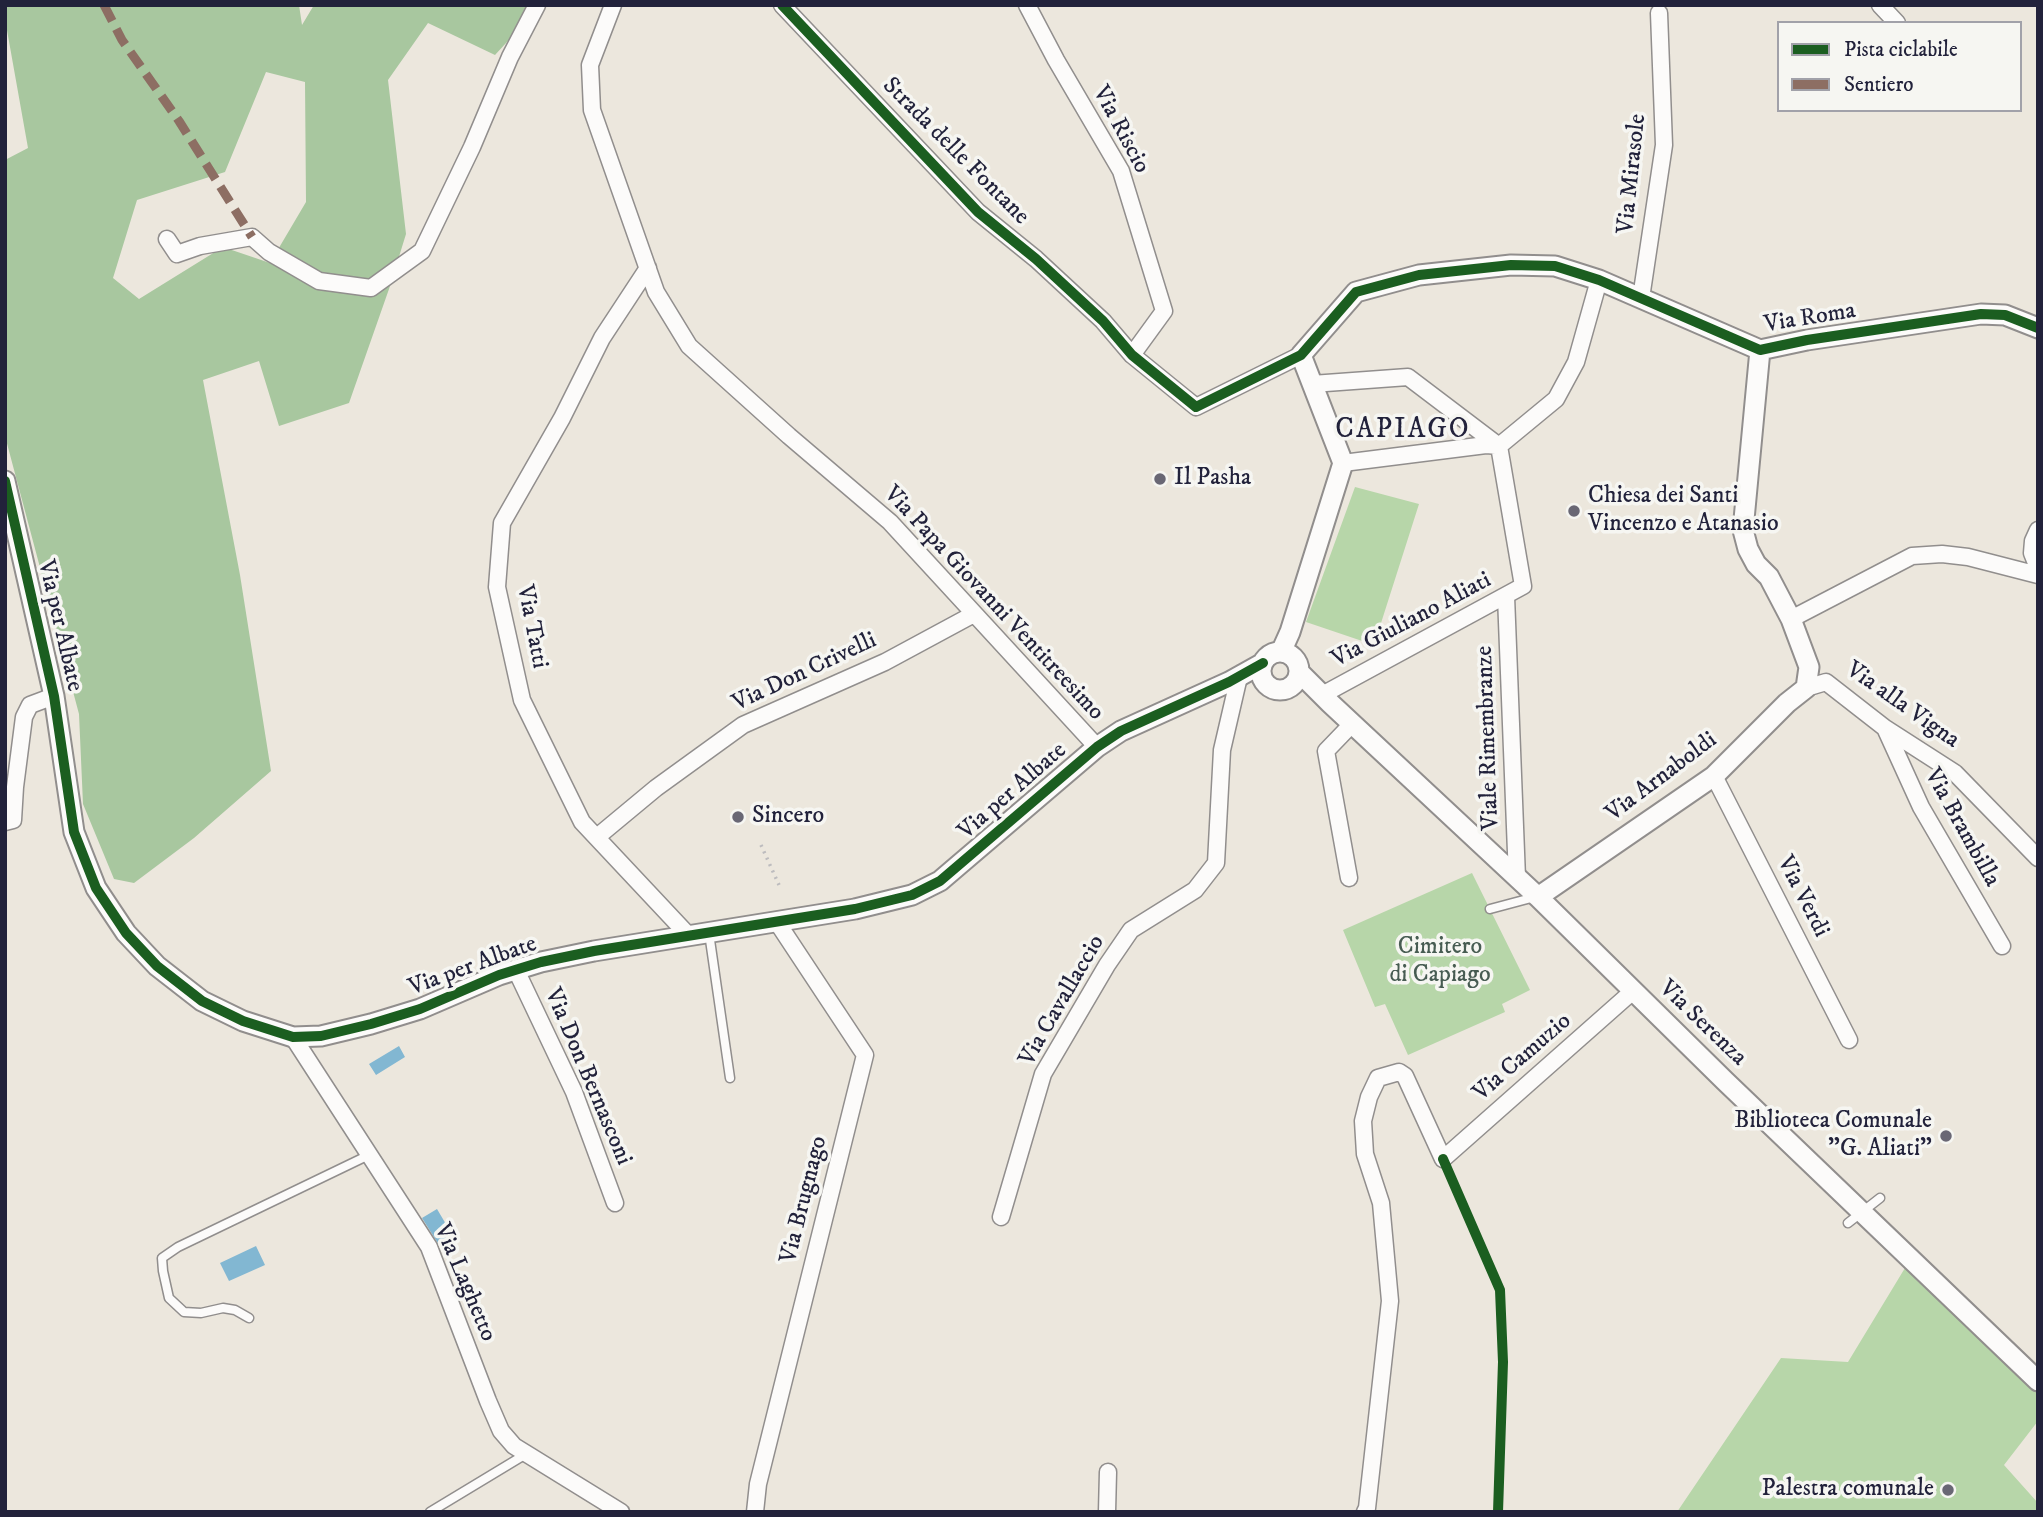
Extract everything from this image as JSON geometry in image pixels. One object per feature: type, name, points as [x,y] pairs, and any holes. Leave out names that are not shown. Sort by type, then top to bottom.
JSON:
[{"type":"street","points":[[167,239],[177,254],[200,246],[252,237],[269,252],[319,281],[371,288],[422,251],[472,147],[510,57],[537,5]]},
{"type":"street","name":"Via Papa Giovanni Ventitreesimo","points":[[613,5],[590,65],[592,110],[656,292],[689,346],[890,522],[1097,747]]},
{"type":"street","name":"Strada delle Fontane","points":[[782,5],[978,212],[1036,259],[1103,321],[1132,355],[1196,407],[1301,355]]},
{"type":"street","name":"Via Riscio","points":[[1027,5],[1121,171],[1164,311],[1132,355]]},
{"type":"street","points":[[1880,5],[1895,21]]},
{"type":"street","name":"Via Mirasole","points":[[1641,298],[1664,145],[1659,13]]},
{"type":"street","name":"Via Roma","points":[[1301,355],[1356,292],[1419,275],[1511,265],[1555,266],[1599,281],[1760,350],[1807,340],[1981,314],[2006,315],[2038,328]]},
{"type":"street","name":"Via Tatti","points":[[648,268],[603,338],[562,418],[502,523],[497,587],[522,700],[582,822],[689,936]]},
{"type":"street","points":[[1343,463],[1486,445],[1499,446],[1556,399],[1576,362],[1599,281]]},
{"type":"street","name":"Via alla Vigna","points":[[1760,350],[1743,530],[1748,549],[1756,564],[1769,577],[1791,619],[1809,667],[1806,688],[1826,682],[1885,728],[1955,773],[2038,858]]},
{"type":"street","points":[[1281,652],[1290,632],[1343,463],[1301,355]]},
{"type":"street","points":[[1312,384],[1408,377],[1499,446]]},
{"type":"street","name":"Via Giuliano Aliati","points":[[1326,699],[1523,586],[1499,446]]},
{"type":"street","name":"Via per Albate","points":[[5,481],[54,695],[74,832],[96,888],[126,933],[157,966],[202,1001],[243,1021],[293,1037],[321,1035],[420,1009],[458,991],[541,962],[777,922],[912,895],[940,881],[1097,747],[1121,731],[1234,681],[1264,673]]},
{"type":"street","points":[[2038,530],[2032,553],[2038,568]]},
{"type":"street","points":[[1791,619],[1912,556],[1942,554],[2038,575]]},
{"type":"street","name":"Viale Rimembranze","points":[[1506,596],[1517,878]]},
{"type":"street","name":"Via Don Crivelli","points":[[597,837],[656,788],[743,725],[885,662],[974,614]]},
{"type":"street","points":[[1281,652],[1296,660],[1294,680],[1276,689],[1264,673],[1270,654],[1281,652]]},
{"type":"street","name":"Via Serenza","points":[[1294,680],[1326,699],[1538,897],[1854,1217],[2038,1381]]},
{"type":"street","name":"Via Cavallaccio","points":[[1001,1217],[1043,1074],[1107,965],[1131,930],[1195,890],[1216,863],[1222,750],[1234,681]]},
{"type":"street","name":"Via Arnaboldi","points":[[1538,897],[1714,776],[1787,703],[1806,688]]},
{"type":"street","points":[[5,822],[13,820],[24,717],[30,705],[54,695]]},
{"type":"street","points":[[1349,878],[1326,751],[1352,724]]},
{"type":"street","name":"Via Brambilla","points":[[1885,728],[1921,807],[2002,946]]},
{"type":"street","name":"Via Verdi","points":[[1714,776],[1849,1040]]},
{"type":"street","name":"Via Brugnago","points":[[755,1512],[758,1484],[865,1055],[777,922]]},
{"type":"street","name":"Via Don Bernasconi","points":[[516,970],[574,1092],[615,1203]]},
{"type":"street","name":"Via Camuzio","points":[[1365,1512],[1390,1301],[1381,1203],[1365,1154],[1363,1121],[1369,1097],[1378,1078],[1399,1072],[1405,1076],[1443,1159],[1633,991]]},
{"type":"street","name":"Via Laghetto","points":[[293,1037],[429,1247],[501,1431],[514,1446],[621,1512]]},
{"type":"street","points":[[1107,1512],[1108,1472]]},
{"type":"lane","points":[[1490,909],[1538,897]]},
{"type":"lane","points":[[709,933],[730,1078]]},
{"type":"lane","points":[[249,1318],[235,1310],[223,1308],[201,1313],[184,1312],[169,1298],[162,1258],[178,1247],[369,1155]]},
{"type":"lane","points":[[1854,1217],[1880,1198]]},
{"type":"lane","points":[[430,1512],[526,1454]]},
{"type":"path","points":[[761,845],[779,885]]},
{"type":"green space","points":[[5,5],[299,5],[302,25],[314,5],[541,5],[495,55],[428,23],[388,80],[406,234],[349,403],[279,426],[259,361],[203,380],[240,575],[271,771],[194,838],[134,883],[114,879],[83,804],[79,714],[5,436],[5,160],[28,148],[5,19]],"holes":[[[266,72],[305,82],[306,202],[270,263],[223,247],[139,299],[113,278],[137,200],[225,172]]]},
{"type":"green space","points":[[1355,487],[1419,504],[1374,645],[1306,622]]},
{"type":"green space","name":"Cimitero di Capiago","points":[[1472,873],[1530,990],[1502,1004],[1505,1012],[1408,1055],[1385,1004],[1375,1007],[1343,930]]},
{"type":"green space","points":[[1908,1263],[2038,1390],[2038,1421],[2004,1465],[2038,1503],[2038,1512],[1677,1512],[1781,1358],[1848,1362]]},
{"type":"water","points":[[399,1046],[405,1057],[376,1075],[369,1064]]},
{"type":"water","points":[[437,1209],[453,1236],[439,1245],[422,1218]]},
{"type":"water","points":[[256,1246],[265,1265],[229,1281],[220,1263]]},
{"type":"marked path","points":[[104,5],[122,40],[179,121],[252,237]]},
{"type":"cycle path","points":[[782,5],[978,212],[1036,259],[1103,321],[1132,355],[1196,407],[1301,355],[1356,292],[1419,275],[1511,265],[1555,266],[1599,280],[1760,350],[1807,340],[1981,314],[2005,315],[2038,328]]},
{"type":"cycle path","points":[[5,481],[54,696],[74,832],[96,888],[126,933],[157,966],[202,1001],[243,1021],[293,1037],[321,1036],[371,1024],[420,1009],[499,975],[541,962],[855,909],[912,895],[940,881],[1097,747],[1121,731],[1229,682],[1263,663]]},
{"type":"cycle path","points":[[1443,1159],[1500,1290],[1503,1362],[1498,1512]]},
{"type":"place","name":"Il Pasha","points":[[1160,479]]},
{"type":"place","name":"Chiesa dei Santi Vincenzo e Atanasio","points":[[1574,511]]},
{"type":"place","name":"Sincero","points":[[738,817]]},
{"type":"place","name":"Biblioteca Comunale \"G. Aliati\"","points":[[1946,1136]]},
{"type":"place","name":"Palestra comunale","points":[[1948,1490]]},
{"type":"district","name":"CAPIAGO","points":[[1403,431]]}]
